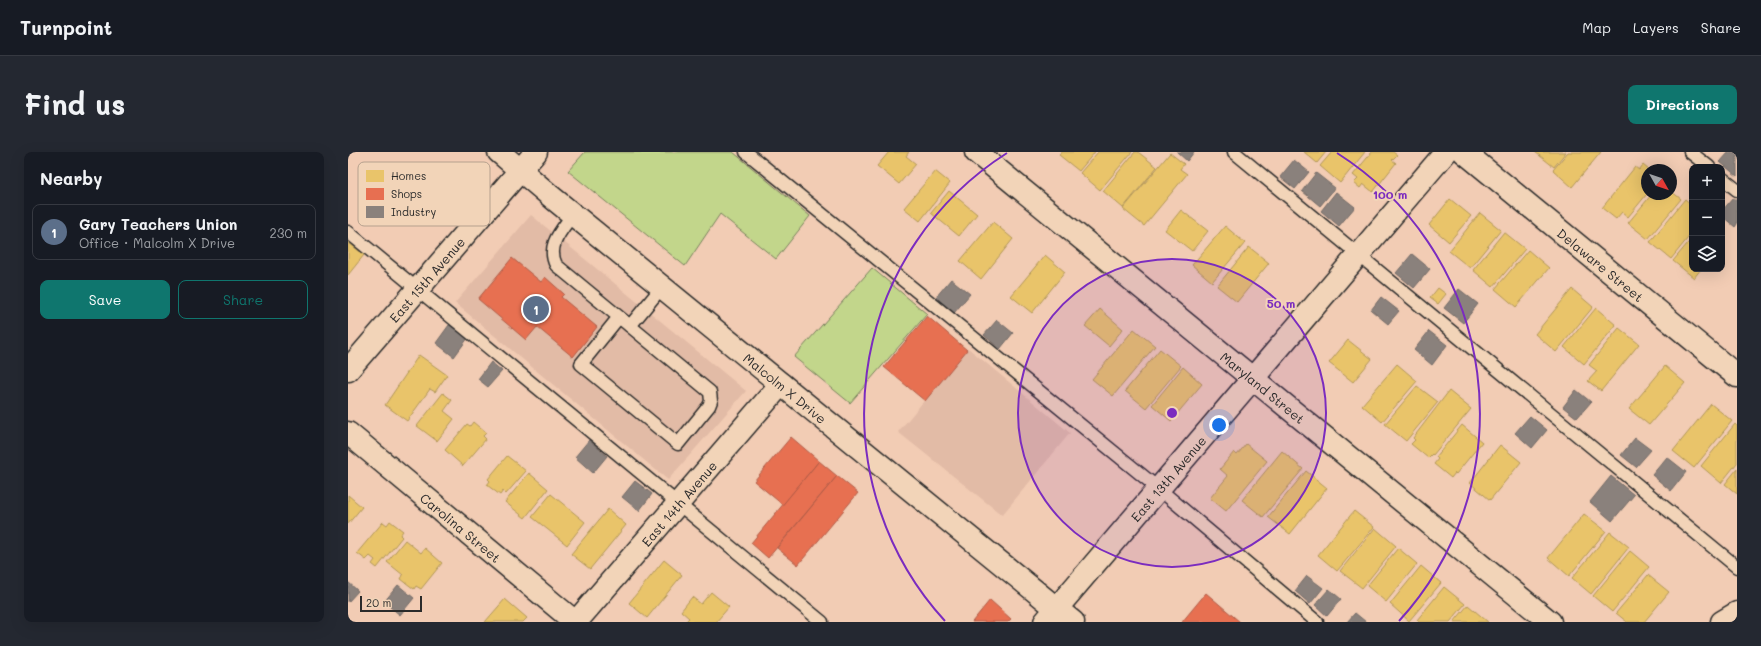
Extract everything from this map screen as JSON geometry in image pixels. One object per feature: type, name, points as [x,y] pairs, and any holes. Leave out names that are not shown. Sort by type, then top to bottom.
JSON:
[{"type":"street","name":"Malcolm X Drive","points":[[500,152],[573,214],[781,384],[1058,618]]},
{"type":"street","name":"East 15th Avenue","points":[[490,205],[536,152]]},
{"type":"street","name":"Maryland Street","points":[[976,152],[1550,622]]},
{"type":"street","name":"East 13th Avenue","points":[[1058,618],[1159,489],[1446,152]]},
{"type":"street","name":"Delaware Street","points":[[1464,152],[1737,376]]},
{"type":"street","name":"East 15th Avenue","points":[[348,370],[472,226]]},
{"type":"street","name":"East 14th Avenue","points":[[576,622],[781,384]]},
{"type":"street","name":"Carolina Street","points":[[348,433],[576,622]]},
{"type":"street","points":[[1722,622],[1737,612]]},
{"type":"lane","points":[[746,152],[1159,489],[1317,622]]},
{"type":"lane","points":[[1234,152],[1737,567]]},
{"type":"lane","points":[[1690,152],[1705,164]]},
{"type":"lane","points":[[1725,180],[1737,190]]},
{"type":"lane","points":[[573,214],[554,242],[552,252],[554,261],[559,269],[619,317],[710,392],[711,401],[709,406],[678,444],[581,364],[619,317]]},
{"type":"lane","points":[[348,232],[822,622]]},
{"type":"lane","points":[[630,326],[662,287]]},
{"type":"shaded area","points":[[531,215],[746,391],[668,480],[455,303]]},
{"type":"shaded area","points":[[968,348],[1070,433],[1002,515],[898,432]]},
{"type":"green space","points":[[585,152],[733,152],[810,216],[776,259],[720,214],[685,266],[568,171]]},
{"type":"green space","points":[[872,268],[927,314],[850,403],[794,357]]},
{"type":"building: Homes","points":[[889,152],[909,152],[906,156],[916,164],[899,184],[877,166]]},
{"type":"building: Homes","points":[[1061,152],[1095,152],[1079,171],[1059,155]]},
{"type":"building: Homes","points":[[1098,152],[1132,152],[1100,190],[1080,173]]},
{"type":"building: Homes","points":[[1135,152],[1138,152],[1157,167],[1123,208],[1103,191]]},
{"type":"building: Homes","points":[[1304,152],[1326,152],[1317,163]]},
{"type":"building: Homes","points":[[1332,152],[1365,152],[1340,183],[1320,166]]},
{"type":"building: Homes","points":[[1372,152],[1393,152],[1397,155],[1392,160],[1396,163],[1373,192],[1363,184],[1360,188],[1354,183],[1358,179],[1353,175]]},
{"type":"building: Homes","points":[[1535,152],[1566,152],[1554,167]]},
{"type":"building: Homes","points":[[1568,152],[1601,152],[1572,187],[1553,170]]},
{"type":"building: Homes","points":[[1170,153],[1184,164],[1180,169],[1187,174],[1144,226],[1123,209]]},
{"type":"building: Homes","points":[[1635,167],[1639,170],[1641,168],[1642,200],[1628,217],[1622,212],[1616,219],[1602,208]]},
{"type":"building: Homes","points":[[935,171],[950,183],[920,221],[904,208]]},
{"type":"building: Homes","points":[[949,191],[977,214],[959,236],[931,213]]},
{"type":"building: Homes","points":[[1677,196],[1681,199],[1648,239],[1628,223],[1647,200],[1677,200]]},
{"type":"building: Homes","points":[[1450,199],[1471,216],[1449,242],[1429,225]]},
{"type":"building: Homes","points":[[1685,199],[1689,202],[1689,237],[1671,259],[1650,242]]},
{"type":"building: Homes","points":[[1181,210],[1208,231],[1192,251],[1165,230]]},
{"type":"building: Homes","points":[[1480,213],[1501,230],[1470,268],[1449,251]]},
{"type":"building: Homes","points":[[993,222],[1013,239],[981,279],[960,261]]},
{"type":"building: Homes","points":[[1225,226],[1245,243],[1212,282],[1192,265]]},
{"type":"building: Homes","points":[[1504,232],[1525,249],[1493,287],[1473,270]]},
{"type":"building: Homes","points":[[348,242],[364,255],[348,275]]},
{"type":"building: Homes","points":[[1689,242],[1689,272],[1699,272],[1694,278],[1673,261]]},
{"type":"building: Homes","points":[[1249,247],[1269,263],[1237,302],[1217,286]]},
{"type":"building: Homes","points":[[1528,250],[1549,268],[1516,307],[1495,289]]},
{"type":"building: Homes","points":[[1045,255],[1065,272],[1032,313],[1011,296]]},
{"type":"building: Homes","points":[[1438,288],[1446,294],[1438,304],[1430,298]]},
{"type":"building: Homes","points":[[1572,289],[1593,307],[1556,352],[1535,334]]},
{"type":"building: Homes","points":[[1596,308],[1616,325],[1584,364],[1564,347]]},
{"type":"building: Homes","points":[[1100,309],[1123,329],[1109,346],[1085,326]]},
{"type":"building: Homes","points":[[1619,328],[1639,344],[1601,391],[1588,381],[1597,371],[1589,365]]},
{"type":"building: Homes","points":[[1134,329],[1155,346],[1113,396],[1092,379]]},
{"type":"building: Homes","points":[[1348,340],[1372,359],[1353,382],[1329,363]]},
{"type":"building: Homes","points":[[1160,349],[1181,366],[1146,408],[1125,391]]},
{"type":"building: Homes","points":[[419,355],[447,375],[435,392],[430,389],[407,421],[385,405]]},
{"type":"building: Homes","points":[[1397,364],[1417,381],[1382,422],[1362,405]]},
{"type":"building: Homes","points":[[1665,366],[1685,383],[1649,425],[1629,409]]},
{"type":"building: Homes","points":[[1183,367],[1202,384],[1171,421],[1152,405]]},
{"type":"building: Homes","points":[[1417,386],[1438,402],[1406,441],[1385,424]]},
{"type":"building: Homes","points":[[1449,391],[1471,409],[1433,455],[1432,454],[1428,458],[1411,444],[1415,440],[1413,438]]},
{"type":"building: Homes","points":[[443,393],[452,400],[444,411],[454,419],[437,441],[417,426]]},
{"type":"building: Homes","points":[[1711,404],[1732,421],[1694,468],[1673,451]]},
{"type":"building: Homes","points":[[473,422],[486,433],[483,436],[486,439],[463,466],[445,450],[467,424],[470,426]]},
{"type":"building: Homes","points":[[1735,424],[1737,426],[1737,463],[1721,483],[1701,466]]},
{"type":"building: Homes","points":[[1462,425],[1482,442],[1451,478],[1434,464],[1438,459],[1436,457]]},
{"type":"building: Homes","points":[[1246,444],[1267,461],[1226,511],[1210,498],[1228,476],[1220,469],[1234,452],[1237,455]]},
{"type":"building: Homes","points":[[1500,445],[1521,462],[1490,500],[1470,483]]},
{"type":"building: Homes","points":[[1282,451],[1303,469],[1263,517],[1242,500]]},
{"type":"building: Homes","points":[[507,456],[526,471],[506,494],[503,491],[500,495],[487,485],[490,481],[488,479]]},
{"type":"building: Homes","points":[[1737,469],[1737,494],[1725,484]]},
{"type":"building: Homes","points":[[1306,471],[1327,488],[1290,534],[1268,517]]},
{"type":"building: Homes","points":[[529,473],[548,489],[525,518],[505,502]]},
{"type":"building: Homes","points":[[551,494],[585,522],[567,545],[532,517]]},
{"type":"building: Homes","points":[[348,495],[362,507],[348,524]]},
{"type":"building: Homes","points":[[608,509],[626,525],[590,569],[571,554]]},
{"type":"building: Homes","points":[[1354,511],[1374,527],[1337,571],[1318,555]]},
{"type":"building: Homes","points":[[1584,514],[1606,531],[1569,576],[1548,558]]},
{"type":"building: Homes","points":[[390,521],[403,531],[400,535],[402,537],[377,568],[372,564],[375,560],[370,556],[366,560],[357,553],[383,522],[387,525]]},
{"type":"building: Homes","points":[[1375,528],[1396,546],[1362,588],[1340,571]]},
{"type":"building: Homes","points":[[1610,532],[1629,547],[1591,594],[1572,578]]},
{"type":"building: Homes","points":[[405,540],[421,553],[425,548],[442,563],[421,589],[416,586],[414,589],[401,579],[403,575],[387,562]]},
{"type":"building: Homes","points":[[1398,548],[1417,564],[1386,602],[1367,586]]},
{"type":"building: Homes","points":[[1630,551],[1649,567],[1612,612],[1593,596]]},
{"type":"building: Homes","points":[[664,560],[682,575],[647,618],[629,603]]},
{"type":"building: Homes","points":[[1421,566],[1441,583],[1409,621],[1390,604]]},
{"type":"building: Homes","points":[[1648,575],[1669,592],[1644,622],[1627,622],[1616,613]]},
{"type":"building: Homes","points":[[1444,587],[1465,604],[1450,622],[1419,622],[1417,620]]},
{"type":"building: Homes","points":[[711,592],[729,607],[716,622],[685,622],[689,618],[681,611],[692,597],[701,604]]},
{"type":"building: Homes","points":[[505,599],[527,618],[523,622],[485,622]]},
{"type":"building: Homes","points":[[1468,605],[1488,622],[1454,622]]},
{"type":"building: Shops","points":[[512,258],[541,282],[545,277],[564,294],[561,297],[597,327],[573,357],[537,327],[526,340],[478,299]]},
{"type":"building: Shops","points":[[927,316],[967,350],[925,401],[884,367]]},
{"type":"building: Shops","points":[[791,437],[819,461],[783,505],[754,481]]},
{"type":"building: Shops","points":[[819,461],[837,476],[768,558],[751,543]]},
{"type":"building: Shops","points":[[837,476],[858,493],[798,565],[777,548]]},
{"type":"building: Shops","points":[[1206,593],[1240,622],[1182,622]]},
{"type":"building: Shops","points":[[990,600],[1011,619],[1008,622],[972,622]]},
{"type":"building: Industry","points":[[1177,152],[1194,152],[1187,161]]},
{"type":"building: Industry","points":[[1729,152],[1737,152],[1737,176],[1725,166],[1725,164],[1720,162]]},
{"type":"building: Industry","points":[[1294,160],[1309,172],[1295,189],[1280,177]]},
{"type":"building: Industry","points":[[1316,173],[1335,188],[1320,206],[1302,191]]},
{"type":"building: Industry","points":[[1336,192],[1355,207],[1339,226],[1321,211]]},
{"type":"building: Industry","points":[[1733,198],[1737,201],[1737,224],[1735,227],[1725,219],[1725,207]]},
{"type":"building: Industry","points":[[1412,254],[1430,269],[1414,288],[1396,273]]},
{"type":"building: Industry","points":[[951,279],[970,294],[954,313],[936,297]]},
{"type":"building: Industry","points":[[1459,289],[1478,304],[1463,323],[1444,308]]},
{"type":"building: Industry","points":[[1381,297],[1399,311],[1388,324],[1371,310]]},
{"type":"building: Industry","points":[[997,320],[1013,333],[1000,349],[984,335]]},
{"type":"building: Industry","points":[[449,325],[468,338],[454,357],[436,343]]},
{"type":"building: Industry","points":[[1429,331],[1447,345],[1432,365],[1414,350]]},
{"type":"building: Industry","points":[[491,362],[502,371],[488,387],[478,379]]},
{"type":"building: Industry","points":[[1576,390],[1591,402],[1577,418],[1563,407]]},
{"type":"building: Industry","points":[[1530,416],[1547,430],[1532,448],[1515,433]]},
{"type":"building: Industry","points":[[1635,438],[1651,450],[1636,467],[1621,455]]},
{"type":"building: Industry","points":[[589,440],[607,456],[593,473],[575,457]]},
{"type":"building: Industry","points":[[1667,457],[1686,472],[1671,491],[1652,475]]},
{"type":"building: Industry","points":[[1611,476],[1634,495],[1612,521],[1590,502]]},
{"type":"building: Industry","points":[[635,481],[652,494],[639,511],[622,497]]},
{"type":"building: Industry","points":[[1307,576],[1323,588],[1310,604],[1295,591]]},
{"type":"building: Industry","points":[[348,582],[358,591],[348,602]]},
{"type":"building: Industry","points":[[398,585],[414,598],[400,615],[384,602]]},
{"type":"building: Industry","points":[[1329,589],[1341,599],[1327,616],[1315,605]]},
{"type":"building: Industry","points":[[1355,613],[1366,622],[1347,622]]},
{"type":"place","name":"Gary Teachers Union","points":[[536,309]]}]
